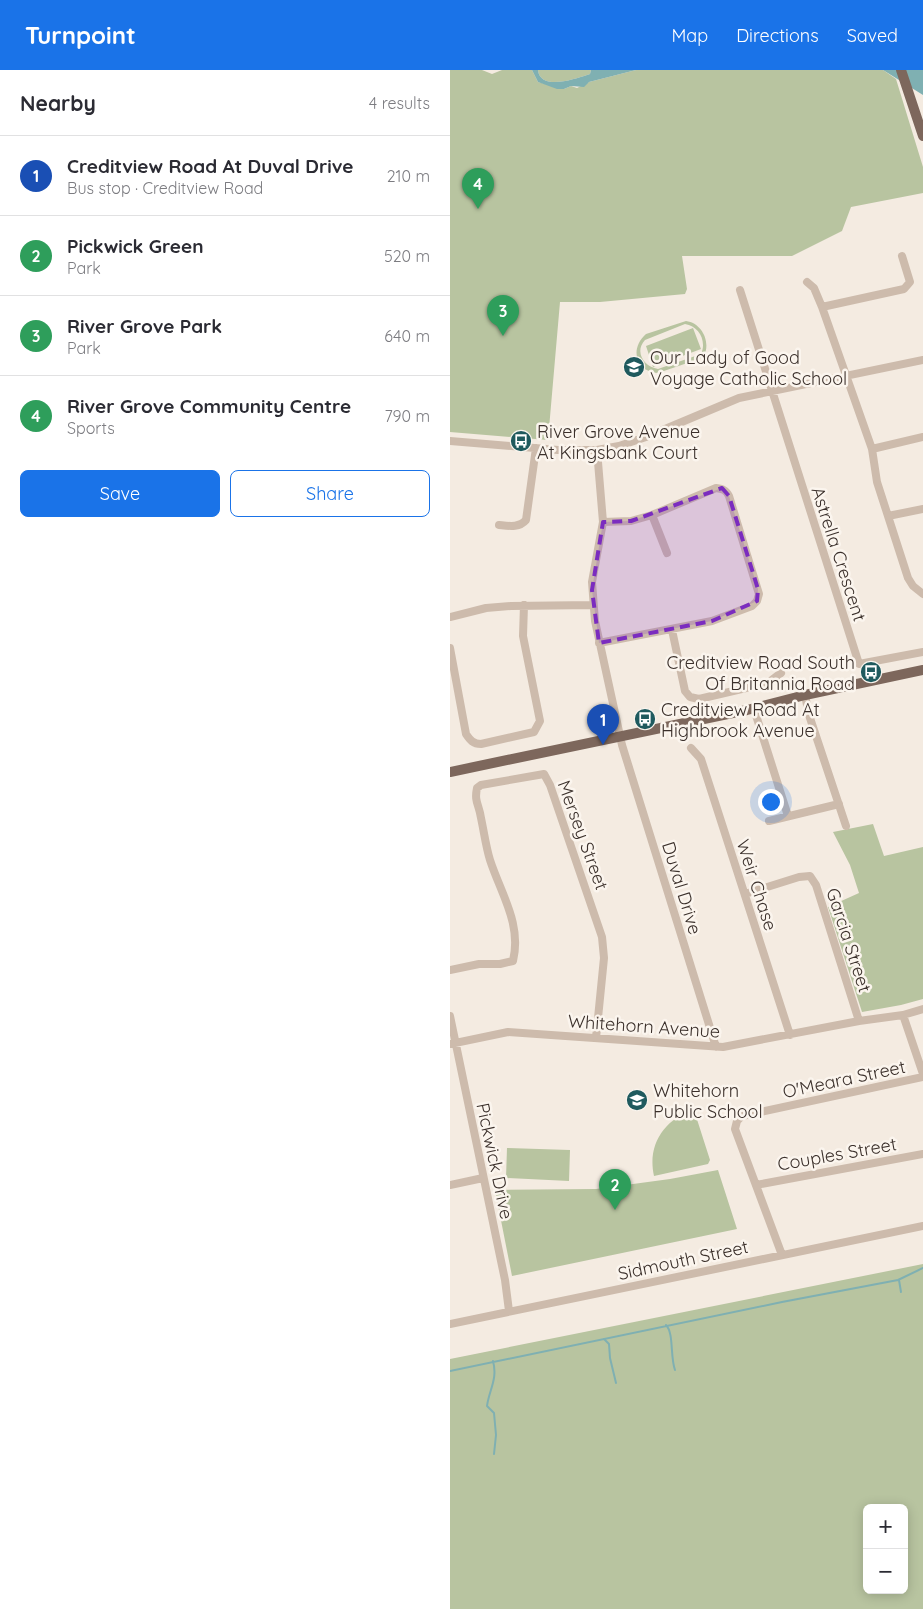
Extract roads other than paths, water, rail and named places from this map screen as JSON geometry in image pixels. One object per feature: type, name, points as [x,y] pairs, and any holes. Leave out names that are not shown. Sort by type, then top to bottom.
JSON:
[{"type":"main road","points":[[901,70],[923,136]]},
{"type":"main road","points":[[450,772],[754,709],[805,695],[923,670]]},
{"type":"street","points":[[822,307],[904,289],[910,282],[902,256]]},
{"type":"street","points":[[806,282],[814,288],[847,376],[872,449],[877,482],[908,578],[913,586],[923,594]]},
{"type":"street","points":[[740,290],[771,391]]},
{"type":"street","points":[[450,441],[536,448],[597,450],[646,438],[732,401],[771,391],[923,360]]},
{"type":"street","name":"Astrella Crescent","points":[[771,391],[859,664],[923,652]]},
{"type":"street","points":[[872,449],[923,437]]},
{"type":"street","points":[[499,525],[520,525],[526,520],[536,448]]},
{"type":"street","name":"Duval Drive","points":[[597,450],[602,522],[592,582],[593,605],[599,643],[619,736],[716,1047]]},
{"type":"street","points":[[599,643],[712,621],[752,606],[758,598],[758,589],[727,492],[722,488],[716,488],[652,516],[631,522],[602,522]]},
{"type":"street","points":[[888,516],[923,509]]},
{"type":"street","points":[[652,516],[667,553]]},
{"type":"street","points":[[450,648],[466,734],[469,739],[476,744],[481,744],[534,732],[540,721],[523,636],[524,605]]},
{"type":"street","points":[[450,617],[486,608],[524,605],[593,605]]},
{"type":"street","points":[[672,630],[685,691],[690,697],[698,699],[768,683],[780,674]]},
{"type":"street","points":[[805,695],[809,715],[846,826]]},
{"type":"street","points":[[754,709],[788,816]]},
{"type":"street","name":"Weir Chase","points":[[691,748],[701,760],[790,1035]]},
{"type":"street","name":"Mersey Street","points":[[450,970],[479,964],[500,964],[513,961],[516,950],[516,932],[510,909],[490,859],[480,808],[475,799],[477,788],[481,785],[544,774],[550,785],[602,937],[604,958],[596,1038]]},
{"type":"street","points":[[769,821],[839,804]]},
{"type":"street","name":"Garcia Street","points":[[745,894],[799,877],[810,876],[816,885],[860,1022]]},
{"type":"street","name":"Whitehorn Avenue","points":[[453,1043],[508,1032],[716,1047],[903,1015],[923,1009]]},
{"type":"street","points":[[903,1015],[923,1076]]},
{"type":"street","name":"Pickwick Drive","points":[[450,1016],[453,1043],[505,1280],[509,1311]]},
{"type":"street","name":"O'Meara Street","points":[[782,1255],[735,1129],[737,1120],[742,1116],[923,1076]]},
{"type":"street","name":"Couples Street","points":[[756,1185],[923,1154]]},
{"type":"street","points":[[450,1185],[483,1178]]},
{"type":"street","name":"Sidmouth Street","points":[[450,1324],[923,1226]]},
{"type":"water","points":[[532,70],[538,70],[540,76],[545,80],[559,82],[590,74],[591,70],[636,70],[589,82],[584,87],[571,86],[557,89],[538,82]]},
{"type":"water","points":[[883,70],[923,70],[923,95]]},
{"type":"waterway","points":[[450,1371],[782,1302],[898,1280],[923,1268]]},
{"type":"waterway","points":[[899,1280],[901,1292]]},
{"type":"waterway","points":[[666,1325],[670,1334],[675,1370]]},
{"type":"waterway","points":[[604,1339],[609,1344],[616,1383]]},
{"type":"waterway","points":[[493,1361],[494,1379],[487,1406],[494,1413],[496,1435],[494,1454]]},
{"type":"place","name":"River Grove Community Centre","points":[[478,209]]},
{"type":"place","name":"River Grove Park","points":[[503,336]]},
{"type":"place","name":"Our Lady of Good Voyage Catholic School","points":[[634,367]]},
{"type":"place","name":"River Grove Avenue At Kingsbank Court","points":[[521,441]]},
{"type":"place","name":"Creditview Road South Of Britannia Road","points":[[871,672]]},
{"type":"place","name":"Creditview Road At Highbrook Avenue","points":[[645,719]]},
{"type":"place","name":"Creditview Road At Duval Drive","points":[[603,745]]},
{"type":"place","name":"Whitehorn Public School","points":[[637,1100]]},
{"type":"place","name":"Pickwick Green","points":[[615,1210]]}]
